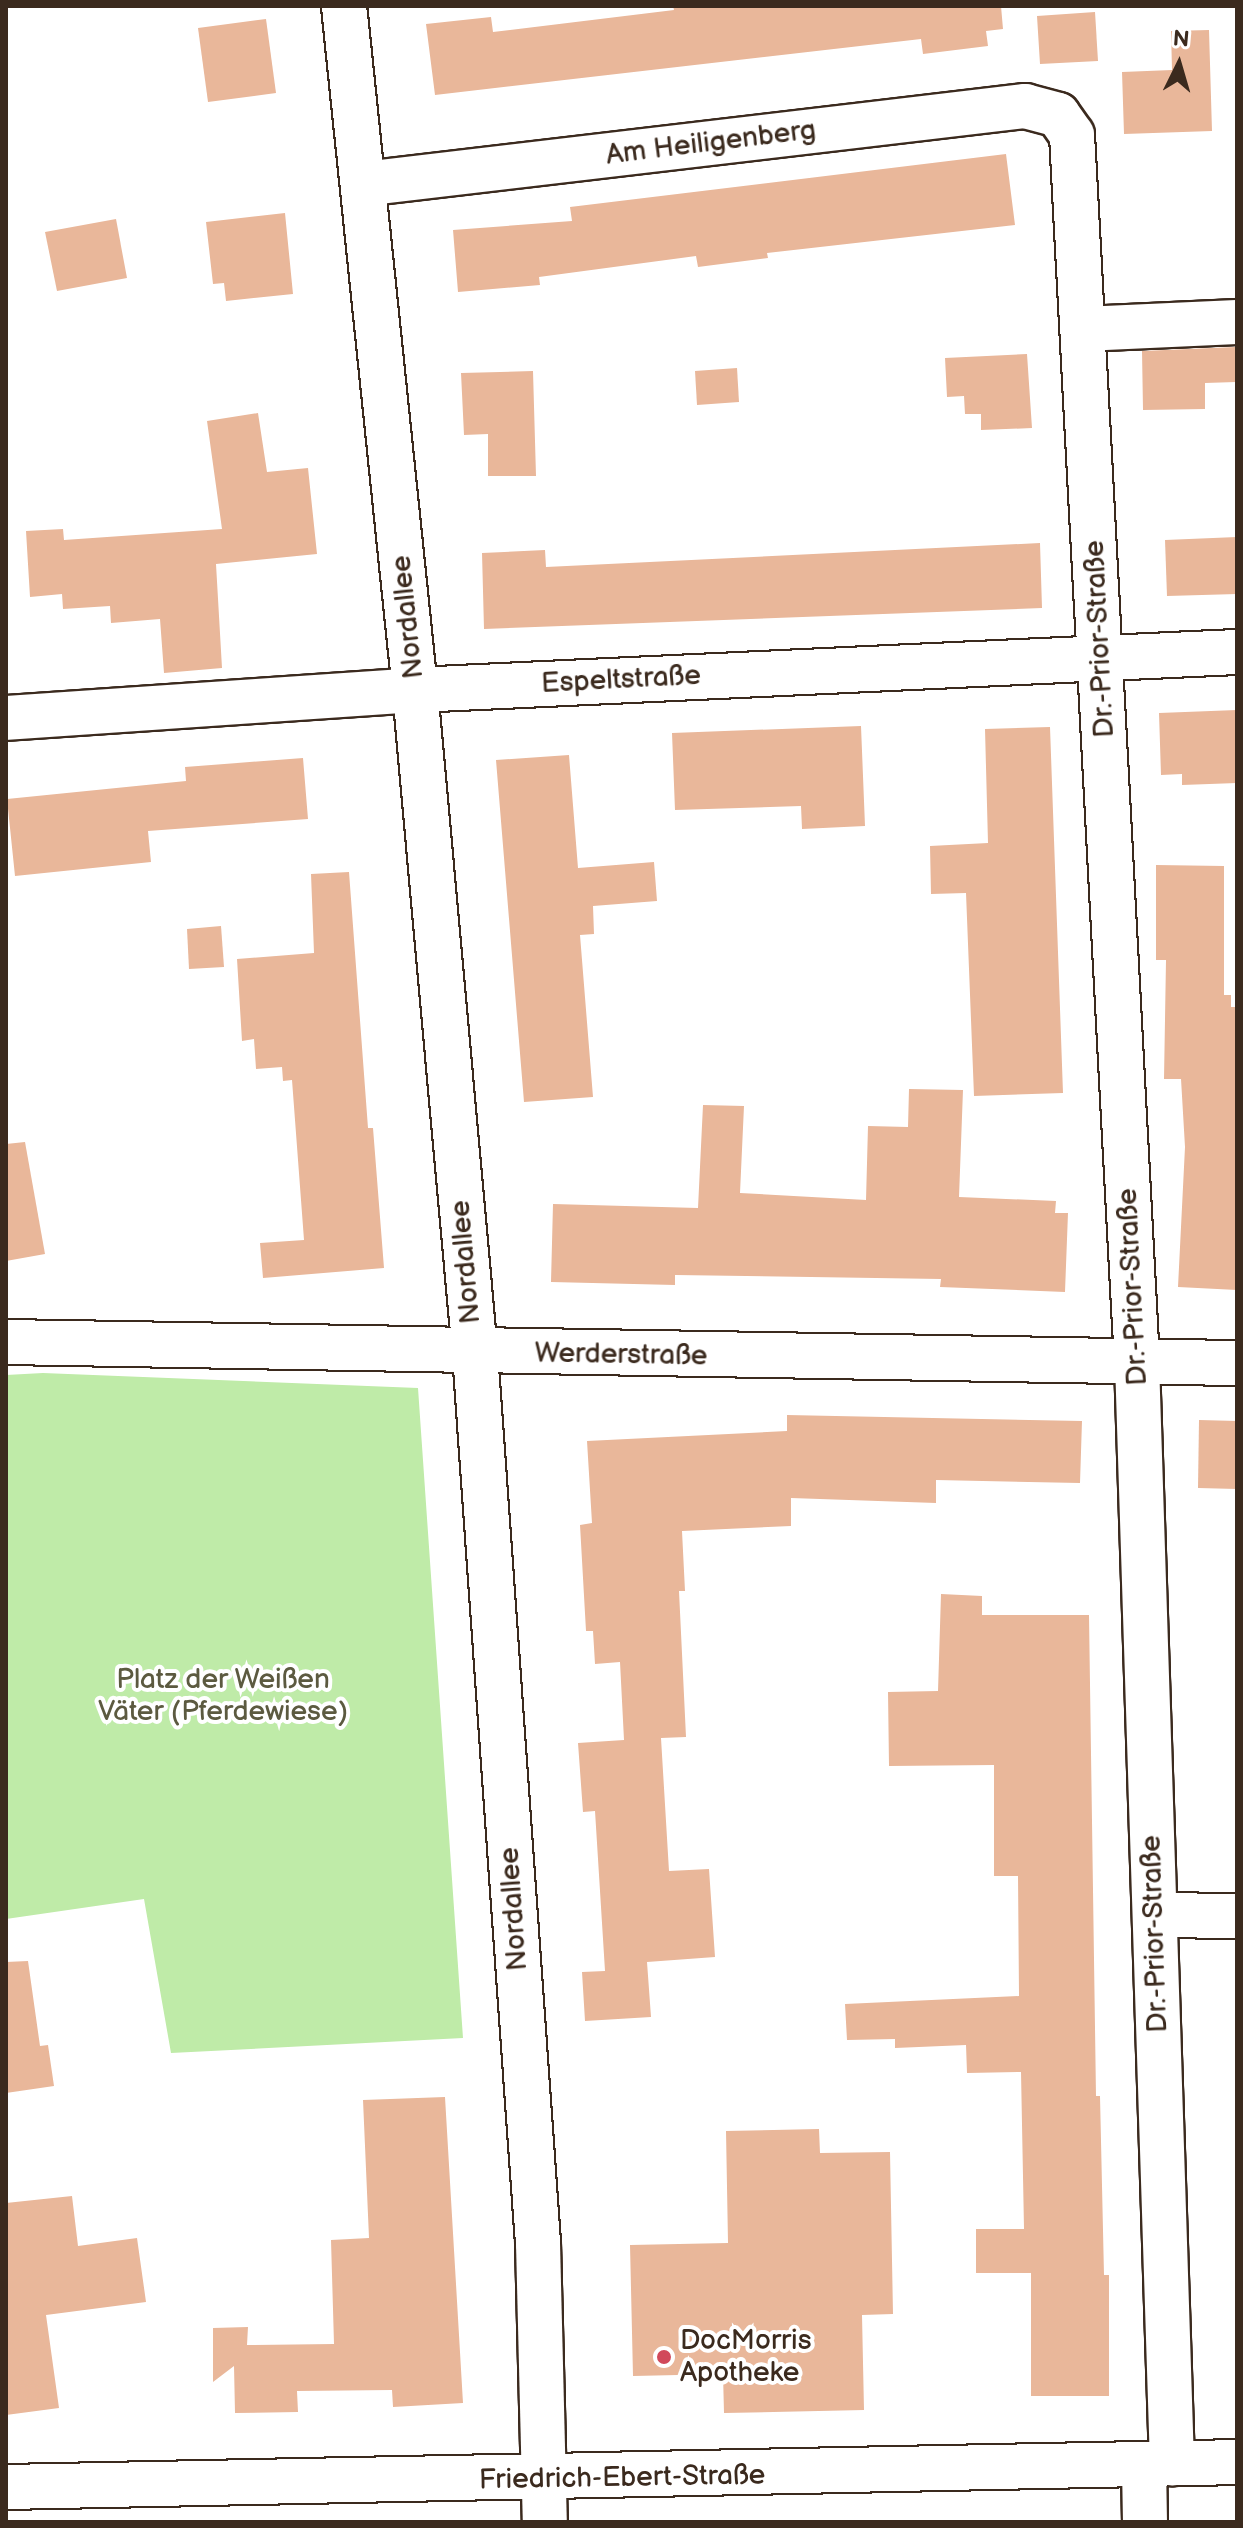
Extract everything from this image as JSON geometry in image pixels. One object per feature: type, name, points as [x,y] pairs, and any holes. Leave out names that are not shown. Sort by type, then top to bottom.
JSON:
[{"type":"street","name":"Nordallee","points":[[344,6],[415,690],[475,1353],[538,2243],[545,2501]]},
{"type":"street","name":"Am Heiligenberg","points":[[363,184],[1025,106],[1058,115]]},
{"type":"street","name":"Dr.-Prior-Straße","points":[[1058,115],[1072,135],[1137,1362],[1155,1915],[1158,2464],[1145,2522]]},
{"type":"street","points":[[1083,329],[1237,322]]},
{"type":"street","name":"Espeltstraße","points":[[6,718],[415,690],[1237,652]]},
{"type":"street","name":"Werderstraße","points":[[6,1342],[475,1353],[1237,1363]]},
{"type":"street","points":[[1155,1915],[1237,1916]]},
{"type":"street","name":"Friedrich-Ebert-Straße","points":[[6,2487],[545,2501],[1158,2464],[1237,2462]]},
{"type":"green space","name":"Platz der Weißen Väter (Pferdewiese)","points":[[43,1373],[418,1388],[463,2038],[171,2053],[144,1899],[6,1919],[6,1375]]},
{"type":"building","points":[[673,6],[1001,6],[1003,29],[986,31],[988,46],[923,54],[921,39],[435,95],[426,24],[491,17],[493,32],[674,10]]},
{"type":"building","points":[[1095,12],[1098,61],[1040,64],[1037,16]]},
{"type":"building","points":[[266,19],[276,93],[208,102],[198,28]]},
{"type":"building","points":[[1209,30],[1212,131],[1124,134],[1122,72],[1172,70],[1171,31]]},
{"type":"building","points":[[1006,154],[1015,225],[767,253],[768,258],[698,267],[696,256],[539,277],[540,285],[458,292],[453,230],[572,221],[570,207]]},
{"type":"building","points":[[285,213],[293,294],[226,301],[224,283],[213,284],[206,222]]},
{"type":"building","points":[[116,219],[127,278],[57,291],[45,232]]},
{"type":"building","points":[[1235,347],[1236,382],[1205,383],[1205,409],[1143,410],[1142,351]]},
{"type":"building","points":[[1027,354],[1032,428],[981,430],[981,414],[965,414],[964,396],[947,397],[945,358]]},
{"type":"building","points":[[737,368],[739,402],[697,405],[695,371]]},
{"type":"building","points":[[533,371],[536,476],[488,476],[488,434],[464,435],[461,373]]},
{"type":"building","points":[[258,413],[267,472],[308,468],[317,554],[216,564],[222,668],[164,673],[160,619],[111,623],[110,606],[63,609],[62,594],[30,597],[26,531],[63,529],[64,540],[222,529],[207,421]]},
{"type":"building","points":[[1237,537],[1237,594],[1167,596],[1165,540]]},
{"type":"building","points":[[1040,543],[1042,608],[484,629],[482,553],[545,550],[546,567]]},
{"type":"building","points":[[1237,710],[1237,783],[1182,785],[1182,774],[1161,775],[1159,713]]},
{"type":"building","points":[[861,726],[865,826],[802,829],[801,806],[675,810],[672,733]]},
{"type":"building","points":[[1050,727],[1063,1093],[974,1096],[966,893],[931,894],[930,846],[988,843],[985,729]]},
{"type":"building","points":[[569,755],[578,868],[654,862],[657,901],[593,906],[594,934],[580,935],[593,1097],[524,1102],[496,760]]},
{"type":"building","points":[[303,758],[308,819],[148,831],[151,862],[15,876],[7,799],[186,781],[185,767]]},
{"type":"building","points":[[1156,865],[1224,866],[1224,995],[1231,995],[1231,1007],[1237,1007],[1237,1290],[1178,1287],[1185,1147],[1181,1079],[1164,1079],[1166,960],[1156,960]]},
{"type":"building","points":[[349,872],[368,1128],[373,1128],[384,1268],[263,1278],[260,1243],[304,1240],[292,1080],[283,1081],[282,1067],[256,1069],[254,1039],[242,1041],[237,959],[314,953],[311,874]]},
{"type":"building","points":[[221,926],[224,967],[189,969],[187,929]]},
{"type":"building","points":[[909,1089],[963,1090],[959,1197],[1056,1201],[1055,1213],[1068,1213],[1065,1292],[940,1287],[941,1279],[675,1275],[675,1285],[551,1282],[553,1204],[698,1208],[703,1105],[744,1106],[740,1193],[866,1200],[868,1126],[908,1127]]},
{"type":"building","points":[[25,1142],[45,1254],[6,1261],[6,1144]]},
{"type":"building","points":[[787,1415],[1082,1421],[1080,1483],[936,1480],[936,1503],[791,1498],[791,1526],[682,1531],[685,1591],[679,1591],[686,1737],[661,1738],[669,1871],[709,1869],[715,1957],[647,1962],[651,2017],[585,2021],[582,1972],[605,1971],[595,1811],[583,1812],[578,1743],[624,1740],[620,1662],[595,1664],[593,1631],[586,1631],[580,1525],[592,1523],[587,1441],[787,1431]]},
{"type":"building","points":[[1199,1420],[1237,1421],[1237,1489],[1198,1488]]},
{"type":"building","points":[[941,1594],[982,1596],[982,1615],[1089,1615],[1096,2096],[1100,2096],[1104,2275],[1109,2275],[1109,2396],[1031,2396],[1031,2273],[976,2273],[976,2229],[1024,2229],[1021,2072],[967,2073],[966,2045],[895,2048],[895,2039],[847,2040],[845,2004],[1019,1996],[1018,1876],[994,1876],[994,1765],[889,1766],[888,1692],[938,1691]]},
{"type":"building","points":[[28,1961],[40,2046],[48,2045],[54,2086],[6,2093],[6,1962]]},
{"type":"building","points":[[445,2097],[463,2403],[393,2407],[392,2390],[297,2391],[298,2412],[235,2413],[234,2366],[213,2382],[213,2328],[248,2327],[247,2345],[334,2344],[331,2240],[369,2238],[363,2100]]},
{"type":"building","points":[[819,2129],[820,2153],[890,2152],[893,2314],[862,2315],[864,2410],[724,2413],[723,2374],[633,2376],[630,2245],[728,2243],[726,2131]]},
{"type":"building","points":[[72,2196],[78,2246],[137,2238],[146,2302],[46,2315],[59,2408],[6,2415],[6,2203]]},
{"type":"place","name":"DocMorris Apotheke","points":[[664,2357]]}]
